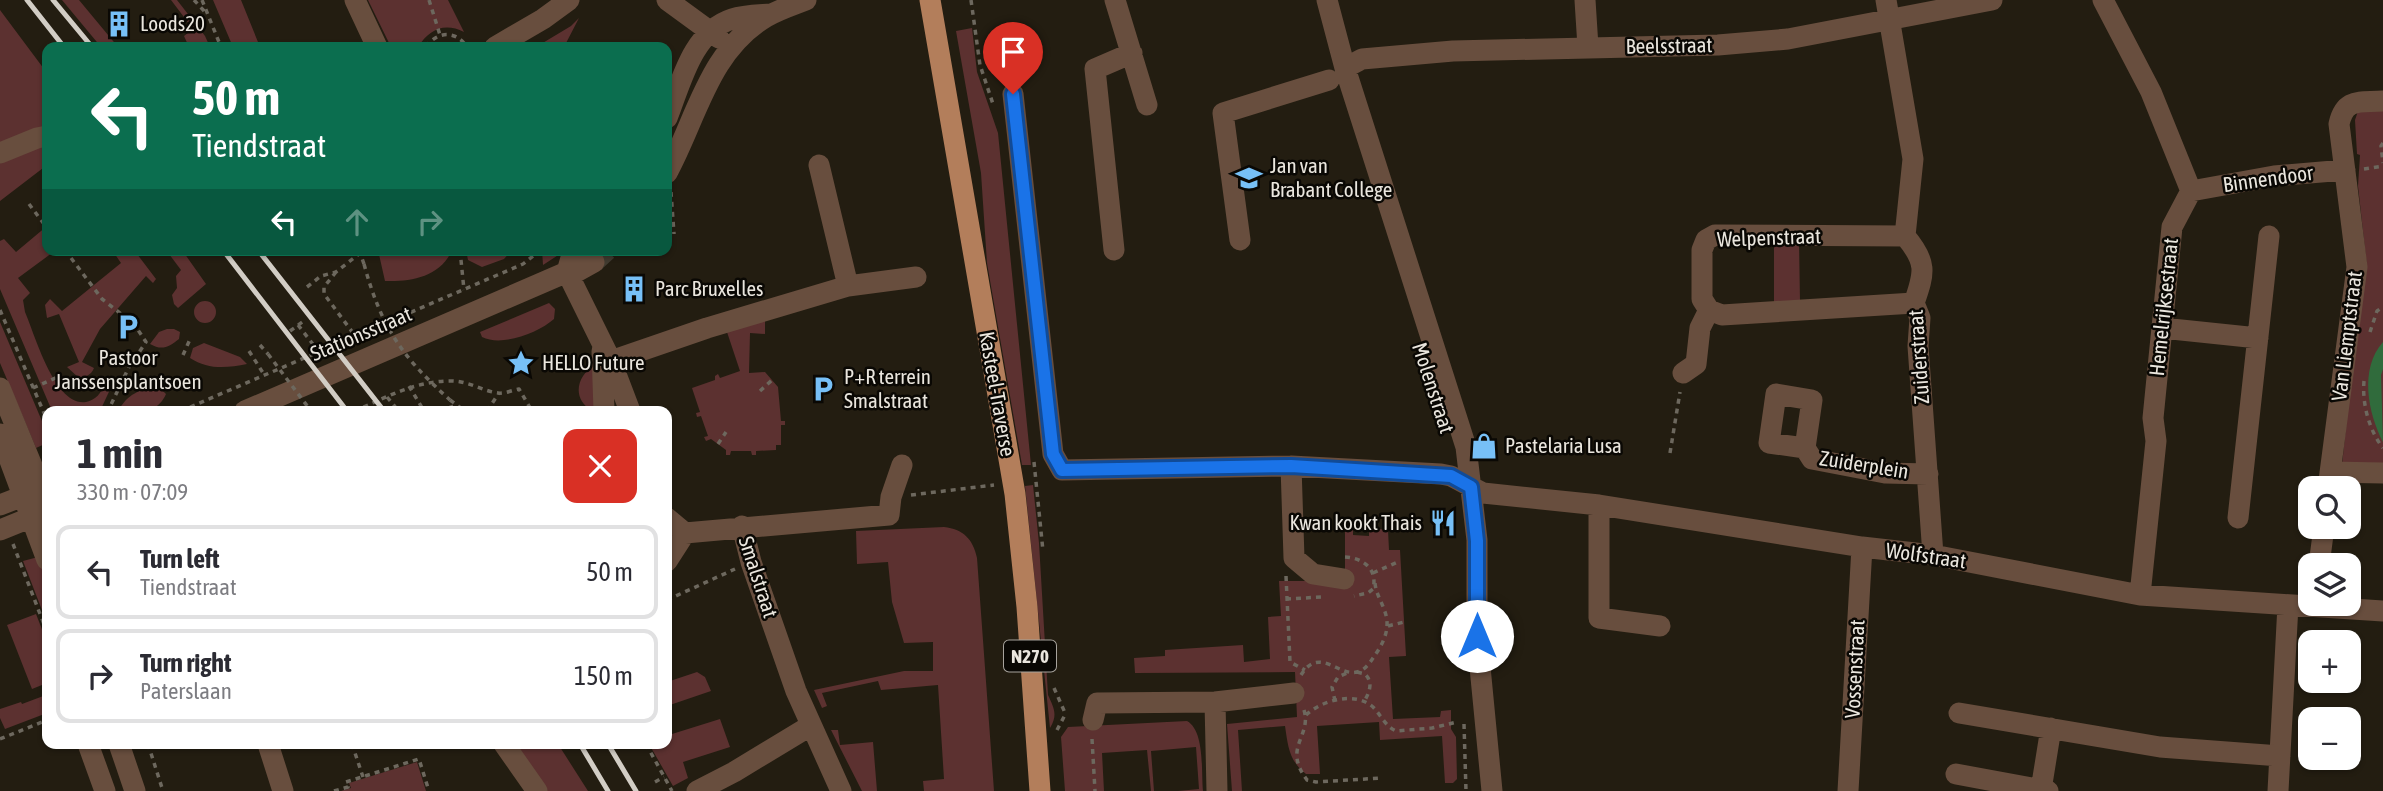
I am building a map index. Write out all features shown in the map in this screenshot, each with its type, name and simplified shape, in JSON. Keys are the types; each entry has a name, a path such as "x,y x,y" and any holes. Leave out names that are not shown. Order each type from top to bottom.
{"main road":[{"name":"Kasteel-Traverse","path":"930,0 1015,495 1027,607 1040,791"}],"street":[{"path":"355,0 375,42"},
{"path":"504,42 569,0"},
{"path":"667,0 733,46"},
{"path":"672,162 710,77 733,46 750,29 775,13 806,0"},
{"path":"1115,0 1147,105"},
{"name":"Molenstraat","path":"1327,0 1337,74 1466,447 1477,541 1477,636 1492,791"},
{"path":"1585,0 1588,47"},
{"name":"Beelsstraat","path":"1240,240 1223,113 1337,74 1362,60 1452,51 1732,44 1788,38 1888,10 1992,0"},
{"path":"2103,0 2151,92 2191,191"},
{"path":"1888,10 1913,159 1905,236"},
{"path":"672,105 690,60 709,31 731,19 775,13"},
{"path":"1114,250 1095,69 1132,53"},
{"name":"Wolfstraat","path":"1013,94 1053,454 1062,470 1291,466 1441,474 1451,476 1483,493 1599,505 1862,547 1933,555 2140,595 2298,605"},
{"name":"Van Liemptstraat","path":"2330,476 2357,267 2339,124 2342,111 2351,104 2383,101"},
{"path":"0,153 42,137"},
{"path":"819,165 848,286"},
{"name":"Binnendoor","path":"2191,191 2274,176 2345,170"},
{"name":"Hemelrijksestraat","path":"2140,595 2156,441 2153,418 2172,227 2191,191"},
{"name":"Welpenstraat","path":"1709,310 1702,299 1702,250 1706,240 1715,235 1905,236"},
{"name":"Zuiderstraat","path":"1905,236 1917,251 1923,265 1922,282 1914,303 1920,318 1918,346 1933,555"},
{"path":"2238,518 2269,236"},
{"name":"Stationsstraat","path":"257,406 567,272 576,272 585,256"},
{"path":"567,272 606,352 628,406"},
{"path":"606,352 707,328 848,286 916,277"},
{"path":"1684,373 1696,363 1700,328 1709,310 1722,314 1914,303"},
{"path":"2162,328 2258,338"},
{"path":"604,406 606,352"},
{"path":"0,388 40,493 39,515 4,536"},
{"path":"0,433 40,493"},
{"name":"Zuiderplein","path":"1805,448 1811,459 1885,473 1928,474"},
{"name":"Smalstraat","path":"841,791 810,726 751,562 742,526 889,515 891,498 902,466"},
{"path":"1291,466 1294,558 1313,574 1344,579"},
{"path":"2361,476 2383,474"},
{"path":"0,505 40,493"},
{"path":"1599,505 1599,618 1660,626"},
{"path":"673,546 742,526"},
{"name":"Vossenstraat","path":"1848,791 1862,547"},
{"path":"2278,791 2288,605"},
{"name":"Wolfstraat","path":"2361,609 2383,611"},
{"path":"1093,720 1097,703 1215,702 1298,691"},
{"path":"1215,702 1217,791"},
{"path":"1959,713 2160,747 2280,756"},
{"path":"697,791 810,726"},
{"path":"2041,790 2051,729"},
{"path":"90,749 105,791"},
{"path":"121,749 135,791"},
{"path":"270,749 284,791"},
{"path":"508,749 537,791"},
{"path":"1956,774 2048,791"}],"path":[{"path":"194,0 206,14"},
{"path":"202,0 219,42"},
{"path":"429,0 440,35"},
{"path":"430,42 440,35 454,35 463,42"},
{"path":"2383,143 2383,163"},
{"path":"29,204 42,221"},
{"path":"672,213 674,234"},
{"path":"70,256 102,299 134,324 146,342 129,367 110,406"},
{"path":"356,256 336,272 324,287 324,293 356,337"},
{"path":"362,256 378,309 399,347 418,371 457,405"},
{"path":"461,256 464,290"},
{"name":"Stationsstraat","path":"193,406 523,264 533,256"},
{"path":"307,287 321,276 336,272"},
{"path":"2368,342 2377,311 2383,307"},
{"path":"0,310 42,409"},
{"path":"290,331 305,320"},
{"path":"298,326 319,352"},
{"path":"183,355 191,337"},
{"path":"260,345 307,406"},
{"path":"249,351 265,376"},
{"path":"1670,453 1684,373"},
{"path":"2364,374 2363,393 2367,415 2383,448"},
{"path":"33,388 60,376"},
{"path":"760,391 772,380"},
{"path":"368,406 409,386 452,381 471,383 499,393 519,389 529,406"},
{"path":"409,386 421,406"},
{"path":"490,406 499,393"},
{"path":"387,397 394,406"},
{"path":"718,444 726,432"},
{"path":"4,536 17,555 42,619"},
{"path":"4,536 17,555"},
{"path":"1296,561 1286,567 1290,662 1305,670"},
{"path":"1373,573 1400,561"},
{"path":"672,598 751,562"},
{"path":"1355,672 1366,667 1380,649 1388,626 1375,583"},
{"path":"1388,626 1404,622"},
{"path":"1365,701 1370,688 1367,671 1370,661"},
{"path":"1370,680 1365,674 1349,672 1325,662 1305,670 1298,691 1305,716 1304,729 1296,752 1302,774 1307,780 1316,782 1382,778"},
{"path":"1335,701 1332,687 1338,677 1349,672"},
{"path":"1305,716 1319,706 1335,701 1359,699 1379,713 1390,728 1396,731 1432,729 1457,722"},
{"path":"1066,715 1078,720 1093,720 1095,791"},
{"path":"1464,717 1466,791"},
{"path":"0,739 42,722"},
{"path":"150,749 163,791"},
{"path":"354,749 363,777"},
{"path":"649,749 672,791"},
{"path":"334,791 348,787 346,782 419,759 429,791"},
{"path":"655,782 664,777"}],"shaded area":[{"path":"62,0 79,0 114,42 97,42"},
{"path":"171,0 177,0 208,42 187,42 184,36 193,29"},
{"path":"213,0 241,0 258,42 231,42"},
{"path":"368,0 448,0 464,32 444,28 432,32 422,42 389,42"},
{"path":"0,10 42,66 42,129 0,145"},
{"path":"579,18 567,42 544,42"},
{"path":"972,28 977,72 998,133 1031,465 1022,465 987,263 981,173 956,31"},
{"path":"2383,102 2383,465 2342,465 2353,359 2367,267 2358,186 2360,155 2357,154 2355,120 2358,111"},
{"path":"42,147 42,169 0,201 0,163"},
{"path":"42,230 42,256 48,256 18,278 30,293 23,300 25,312 48,368 65,393 75,401 93,400 105,384 114,381 102,406 50,406 0,289 0,241 4,239 16,252"},
{"path":"1774,239 1799,239 1800,302 1774,303"},
{"path":"116,256 139,256 156,279 153,283 146,276 100,329 82,362 94,368 88,375 79,378 67,367 79,362 59,314 47,318 45,305 50,299 62,311 121,263"},
{"path":"170,256 186,256 206,284 178,308 172,295 177,288 176,276 181,270"},
{"path":"379,256 449,256 433,272 424,276 385,281"},
{"path":"467,256 507,256 482,267 468,260"},
{"path":"542,256 557,256 543,265"},
{"path":"205,301 213,304 216,312 213,320 205,323 197,320 194,312 197,304"},
{"path":"549,303 555,309 554,319 539,329 509,339 490,340 482,337 480,332"},
{"path":"765,314 765,334 750,333 749,373 765,372 778,387 781,421 785,421 785,425 781,425 781,445 776,445 776,450 756,451 756,455 752,455 751,451 731,451 730,455 726,455 726,450 711,439 706,441 704,437 708,436 701,416 697,417 696,413 700,412 692,388 715,380 718,374 720,378 740,371 725,326"},
{"path":"0,322 42,421 42,445 36,448 0,363"},
{"path":"167,329 180,332 179,339 165,347 150,344 159,332"},
{"path":"2383,342 2383,442 2373,418 2368,378 2375,353"},
{"path":"204,343 240,357 247,364 218,367 204,365 190,358 193,348"},
{"path":"595,364 594,406 585,406 579,394 581,381"},
{"path":"159,387 166,394 158,406 122,406 135,393"},
{"path":"1033,485 1048,695 1054,712 1050,728 1025,486"},
{"path":"944,527 957,530 966,536 973,545 977,558 994,791 924,791 923,781 944,779 938,685 881,690 878,681 822,693 827,706 822,708 814,690 904,671 933,671 933,642 904,643 892,602 888,562 857,564 856,531"},
{"path":"1369,528 1388,530 1389,550 1400,550 1406,656 1389,657 1393,719 1440,717 1441,711 1451,710 1451,729 1456,737 1457,779 1453,783 1445,783 1442,736 1380,740 1379,722 1317,726 1320,774 1306,774 1300,769 1288,747 1285,726 1238,730 1242,791 1232,791 1227,724 1297,717 1295,672 1135,673 1134,658 1165,656 1165,650 1243,645 1244,662 1270,659 1268,617 1281,616 1279,581 1345,581 1345,529 1353,530 1353,535 1369,536"},
{"path":"38,557 42,564 42,610 23,561"},
{"path":"36,614 42,629 42,685 32,689 7,625"},
{"path":"697,672 705,677 711,691 672,704 672,680"},
{"path":"42,696 42,715 5,729 0,718 0,709 21,702 22,704"},
{"path":"720,719 730,747 683,762 688,778 673,786 652,749 672,749 672,734"},
{"path":"1187,721 1197,733 1203,791 1178,791 1199,789 1196,747 1151,751 1154,791 1151,791 1147,750 1102,753 1104,791 1065,791 1061,737 1068,727"},
{"path":"831,730 838,730 840,745 873,742 877,791 862,791"},
{"path":"514,749 561,749 588,791 543,791"},
{"path":"417,762 426,791 341,791 351,788 349,783"}],"tunnel":[{"path":"594,262 600,256"}],"railway":[{"path":"27,0 60,42"},
{"path":"53,0 88,42"},
{"path":"228,256 343,406"},
{"path":"263,256 380,406"},
{"path":"583,749 608,791"},
{"path":"611,749 636,791"}],"place":[{"name":"Loods20","path":"119,24"},
{"name":"Jan van Brabant College","path":"1249,178"},
{"name":"Parc Bruxelles","path":"634,289"},
{"name":"Pastoor Janssensplantsoen","path":"128,327"},
{"name":"HELLO Future","path":"521,363"},
{"name":"P+R terrein Smalstraat","path":"823,389"},
{"name":"Pastelaria Lusa","path":"1484,446"},
{"name":"Kwan kookt Thais","path":"1443,523"}],"route":[{"path":"1013,94 1053,454 1062,470 1291,466 1451,476 1471,487 1477,541 1477,636"}]}
